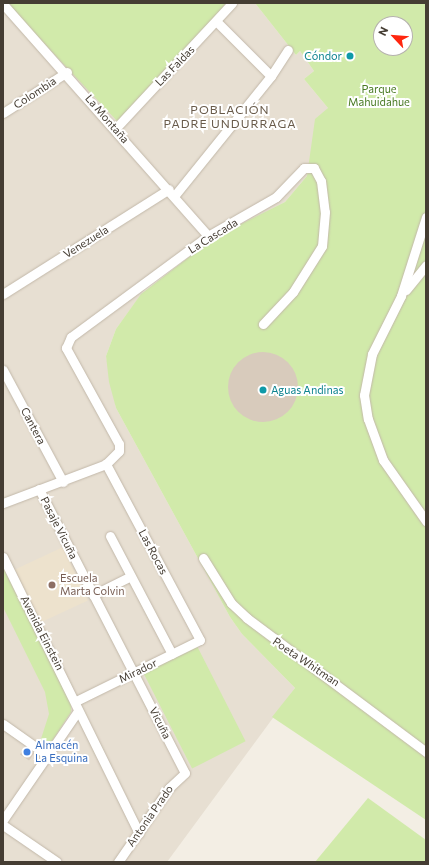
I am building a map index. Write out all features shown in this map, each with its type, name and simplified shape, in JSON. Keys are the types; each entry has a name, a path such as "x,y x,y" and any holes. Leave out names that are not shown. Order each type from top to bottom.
{"street":[{"name":"Las Faldas","path":"115,128 217,22 232,3"},
{"name":"La Montaña","path":"3,4 66,72 172,192 208,236"},
{"path":"217,22 271,76"},
{"name":"Venezuela","path":"3,294 172,192 271,76 288,50"},
{"name":"Colombia","path":"3,113 66,72"},
{"name":"La Cascada","path":"106,464 119,451 119,444 66,343 208,236 276,197 304,168 314,168 322,181 325,212 322,246 293,292 263,324"},
{"path":"426,217 401,296 372,354 364,395 368,419 383,460 426,521"},
{"path":"401,296 426,265"},
{"name":"Cantera","path":"3,370 63,482"},
{"path":"3,503 39,488 63,482 106,464"},
{"name":"Las Rocas","path":"106,464 200,640"},
{"name":"Pasaje Vicuña","path":"39,488 134,674"},
{"path":"110,536 172,654"},
{"name":"Avenida Einstein","path":"3,557 76,701 78,711 139,833"},
{"name":"Poeta Whitman","path":"203,558 231,603 247,618 426,752"},
{"path":"93,595 131,576"},
{"name":"Mirador","path":"76,701 134,674 200,640"},
{"name":"Vicuña","path":"134,674 185,773"},
{"path":"3,820 78,711"},
{"path":"3,724 47,755"},
{"name":"Antonia Prado","path":"118,862 169,788 185,773"},
{"path":"3,825 57,862"}],"shaded area":[{"path":"3,3 200,36 226,3 255,3 296,55 300,51 314,71 304,79 328,108 313,149 307,176 285,202 201,245 145,289 116,329 106,356 116,408 230,617 242,634 295,688 167,862 3,862"},
{"name":"Escuela Marta Colvin","path":"63,547 88,600 40,623 15,569"}],"green space":[{"path":"6,3 226,3 200,36 118,122"},
{"name":"Parque Mahuidahue","path":"255,3 426,3 426,820 272,717 295,688 242,634 230,617 116,408 109,382 106,356 116,329 141,294 215,237 285,202 307,176 315,119 328,108 304,79 314,71 300,51 296,55"},
{"path":"3,562 71,704 71,712 46,750 39,745 49,714 45,692 3,607"},
{"path":"197,646 246,741 192,769 144,673"},
{"path":"368,798 426,840 426,862 315,862"}],"building":[{"name":"Aguas Andinas","path":"256,352 270,352 283,358 292,367 296,373 298,387 296,401 288,412 277,420 270,422 256,422 249,420 238,412 230,401 228,394 228,380 230,373 238,362 249,354"},
{"name":"Almacén La Esquina","path":"25,747 34,753 29,761 20,754"}],"place":[{"name":"Cóndor","path":"350,56"},
{"name":"Aguas Andinas","path":"263,390"},
{"name":"Escuela Marta Colvin","path":"52,585"},
{"name":"Almacén La Esquina","path":"27,752"}],"district":[{"name":"POBLACIÓN PADRE UNDURRAGA","path":"230,117"}]}
